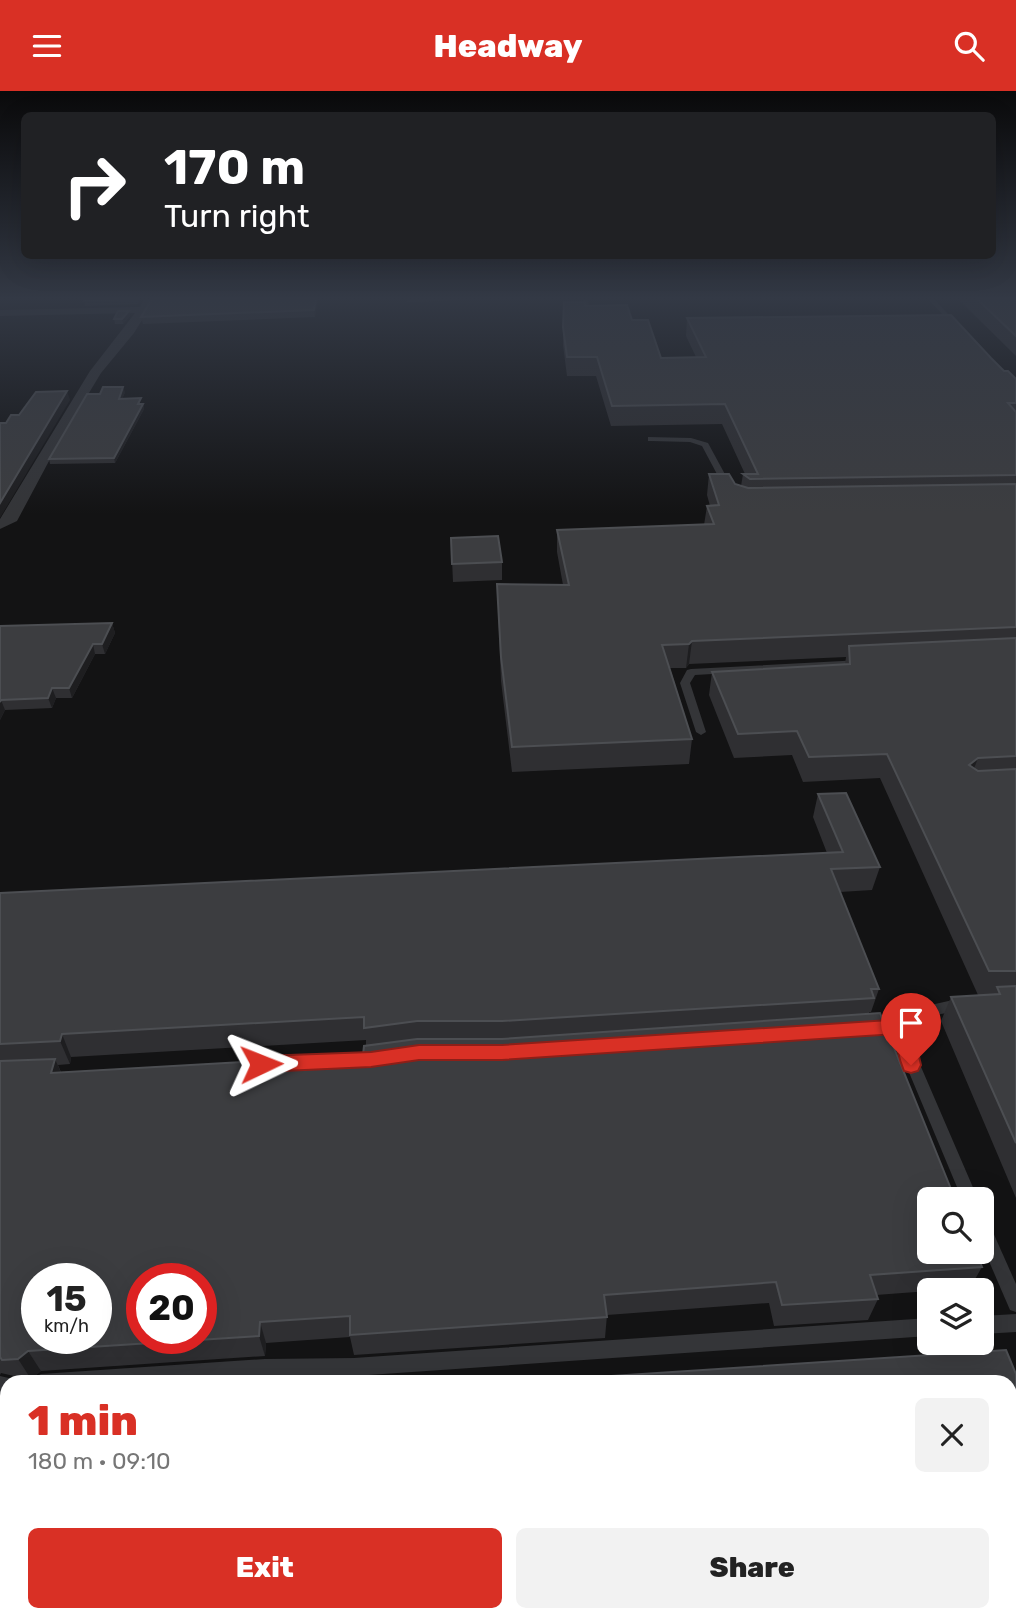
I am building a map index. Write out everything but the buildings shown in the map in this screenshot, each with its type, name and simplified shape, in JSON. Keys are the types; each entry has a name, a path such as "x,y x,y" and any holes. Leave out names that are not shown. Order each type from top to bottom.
{"street":[{"path":"0,524 9,521 50,446 96,370"}],"lane":[{"path":"652,439 691,440 705,445 736,501"},
{"path":"702,732 685,683 691,672 867,663"},
{"path":"849,1030 905,1026 918,1015 945,1006 981,1005"},
{"path":"905,1026 905,1046 911,1065 965,1187"},
{"path":"994,1254 1016,1304"},
{"path":"994,1325 1016,1324"},
{"path":"160,1375 265,1368 354,1367 917,1328"}],"route":[{"path":"261,1064 371,1060 419,1053 502,1053 905,1026 905,1046 911,1065"}]}
